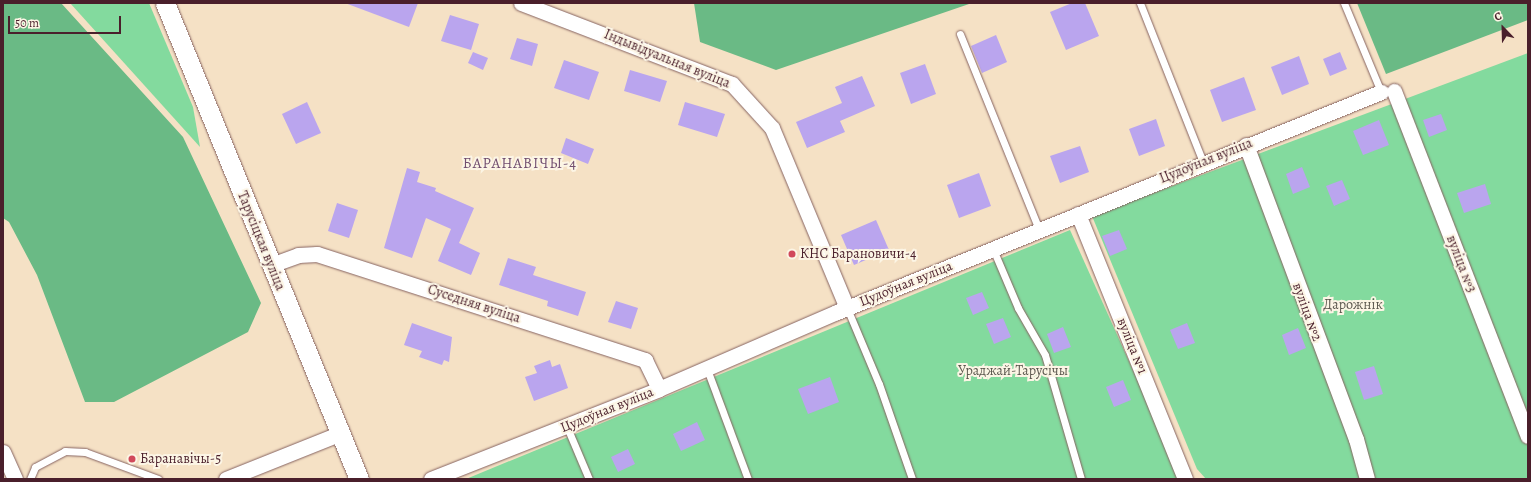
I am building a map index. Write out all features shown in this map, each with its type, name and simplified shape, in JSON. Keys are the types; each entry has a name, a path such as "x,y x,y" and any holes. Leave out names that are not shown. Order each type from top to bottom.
{"street":[{"name":"Тарусіцкая вуліца","path":"165,3 359,479"},
{"name":"Індывідуальная вуліца","path":"521,3 732,84 772,128 847,308"},
{"name":"Цудоўная вуліца","path":"431,479 659,390 847,308 1203,162 1388,91"},
{"name":"вуліца №3","path":"1388,91 1528,436"},
{"name":"вуліца №2","path":"1246,145 1356,439 1367,479"},
{"name":"вуліца №1","path":"1078,214 1185,479"},
{"name":"Суседняя вуліца","path":"271,265 298,255 325,256 646,360 659,390"},
{"path":"226,479 341,433"},
{"path":"3,452 15,479"}],"lane":[{"path":"1140,3 1203,162"},
{"path":"1344,3 1388,91"},
{"path":"960,34 1038,230"},
{"path":"993,249 1018,308 1045,355 1081,479"},
{"path":"847,308 879,384 912,479"},
{"path":"707,369 748,479"},
{"path":"567,427 589,479"},
{"path":"30,479 35,468 65,451 85,452 158,479"}],"green space":[{"path":"3,3 61,3 183,137 261,303 248,332 114,402 85,402 37,275 9,222 3,218"},
{"path":"70,3 149,3 193,107 200,147"},
{"path":"694,3 972,3 776,70 700,42"},
{"path":"1357,3 1528,3 1528,20 1386,74"},
{"name":"Дарожнік","path":"1528,53 1528,479 1206,479 1197,469 1092,216"},
{"name":"Ураджай-Тарусічы","path":"1070,230 1182,479 466,479"}],"building":[{"path":"345,3 418,3 409,27"},
{"path":"1072,3 1085,3 1099,36 1066,50 1050,12"},
{"path":"450,15 479,24 471,50 441,41"},
{"path":"996,35 1007,62 982,73 971,46"},
{"path":"517,38 538,44 532,66 510,59"},
{"path":"473,52 488,58 483,70 468,63"},
{"path":"1340,52 1347,69 1330,76 1323,59"},
{"path":"1299,56 1309,84 1282,95 1271,67"},
{"path":"564,60 599,72 589,100 554,88"},
{"path":"925,64 936,94 911,104 900,73"},
{"path":"630,70 667,81 660,102 624,91"},
{"path":"862,76 875,106 840,121 845,132 807,148 796,122 842,103 835,87"},
{"path":"1244,77 1256,110 1222,122 1210,90"},
{"path":"307,102 321,133 296,144 282,114"},
{"path":"685,102 725,114 717,137 678,125"},
{"path":"1441,114 1447,130 1429,137 1423,120"},
{"path":"1156,119 1165,146 1139,156 1129,129"},
{"path":"1379,120 1389,145 1363,155 1353,131"},
{"path":"566,138 594,149 588,164 561,153"},
{"path":"1080,146 1089,172 1060,183 1050,156"},
{"path":"1302,167 1310,187 1293,194 1286,174"},
{"path":"407,168 420,172 417,182 436,188 435,191 474,208 459,243 480,253 471,275 438,261 451,229 426,218 412,258 384,248"},
{"path":"979,173 991,206 959,218 947,185"},
{"path":"1342,180 1350,199 1334,206 1326,186"},
{"path":"1485,184 1491,204 1464,213 1457,193"},
{"path":"337,203 358,210 349,238 328,231"},
{"path":"876,220 889,250 854,265 841,235"},
{"path":"1119,230 1127,249 1110,256 1102,236"},
{"path":"508,258 536,267 533,275 586,292 578,316 547,306 548,301 499,285"},
{"path":"982,292 989,308 973,315 966,298"},
{"path":"616,301 638,308 631,329 608,322"},
{"path":"1003,318 1011,337 994,344 986,324"},
{"path":"412,323 452,337 449,362 444,360 442,365 419,357 422,351 404,345"},
{"path":"1187,323 1195,343 1178,349 1170,330"},
{"path":"1063,327 1071,347 1054,353 1047,334"},
{"path":"1298,328 1306,348 1289,355 1282,335"},
{"path":"550,360 552,367 560,364 568,388 534,401 525,377 537,373 534,366"},
{"path":"1374,366 1383,394 1364,400 1355,372"},
{"path":"830,377 839,402 808,414 798,389"},
{"path":"1123,380 1131,400 1114,407 1106,387"},
{"path":"697,422 705,440 681,451 673,434"},
{"path":"628,449 635,464 618,472 611,457"}],"place":[{"name":"КНС Барановичи-4","path":"792,254"},
{"name":"Баранавічы-5","path":"132,459"}],"district":[{"name":"БАРАНАВІЧЫ-4","path":"520,164"}]}
